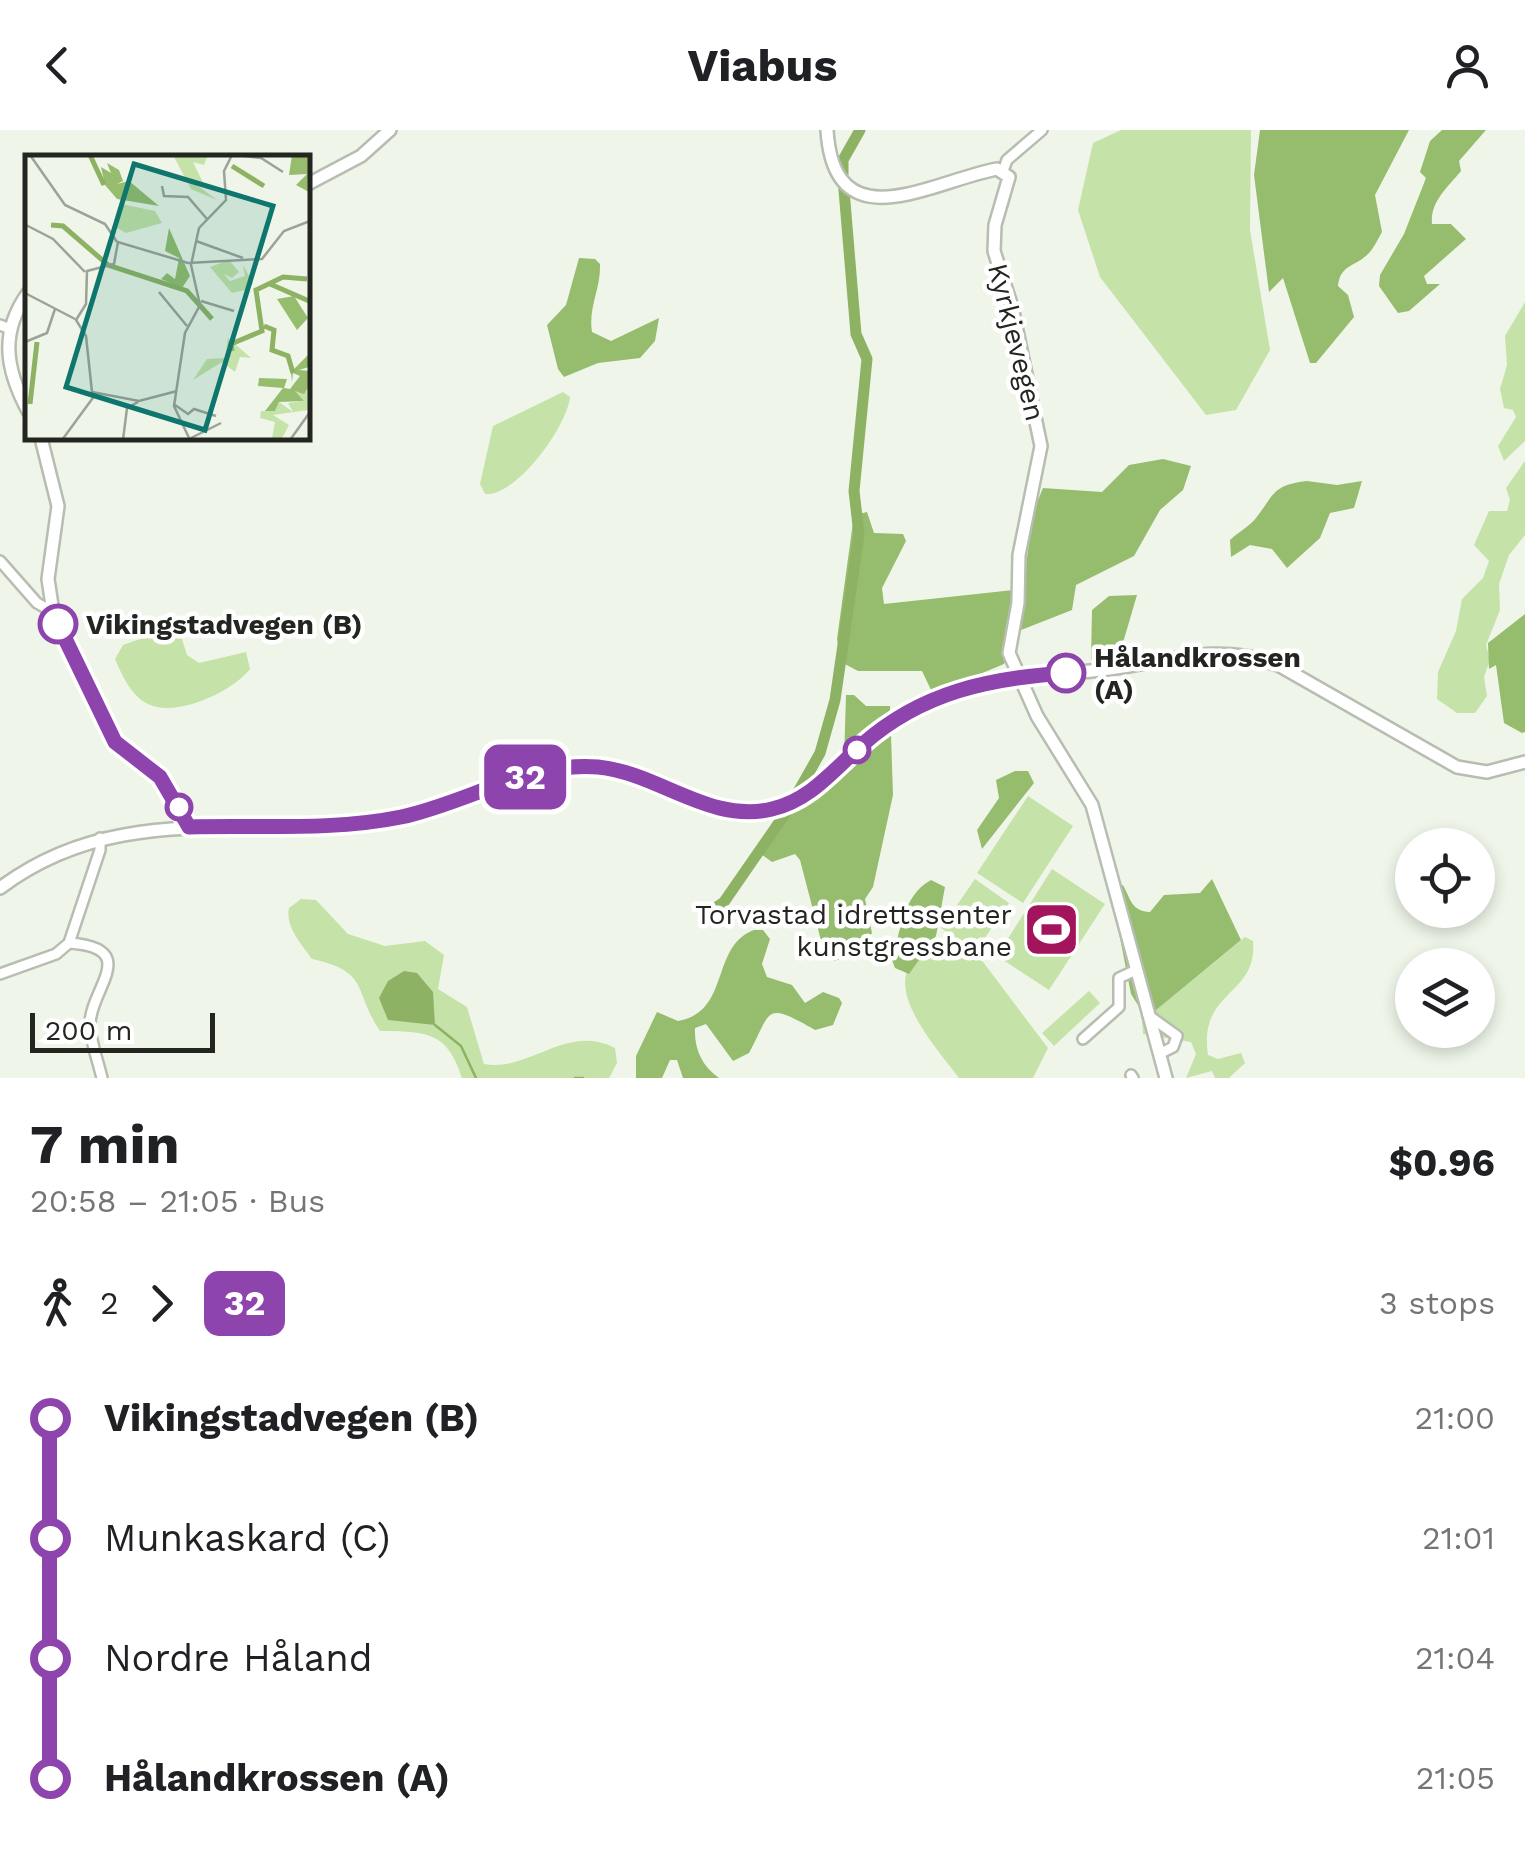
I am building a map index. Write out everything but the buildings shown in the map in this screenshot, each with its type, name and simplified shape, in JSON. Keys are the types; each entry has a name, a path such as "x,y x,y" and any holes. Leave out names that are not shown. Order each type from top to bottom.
{"main road":[{"path":"310,183 361,156 390,130"},
{"path":"826,130 829,151 841,179 867,197 906,195 986,171 1002,171"},
{"name":"Kyrkjevegen","path":"1002,171 1010,182 996,225 994,251 1012,307 1042,446 1021,541 1018,603 1009,643 1018,676"},
{"path":"25,296 3,326 4,360 25,405"},
{"path":"42,440 58,506 48,580 53,612 115,742 160,777 189,827"},
{"path":"0,888 53,855 100,838 189,827 390,819 539,772 581,766 629,772 720,810 768,810 809,793 882,728 918,706 962,687 1018,676 1096,670 1198,654 1248,656 1296,674 1450,765 1487,772 1525,762"},
{"path":"1018,676 1042,724 1088,795 1166,1078"}],"street":[{"path":"1002,171 1007,160 1042,130"},
{"path":"0,561 37,604 53,612"},
{"path":"0,974 56,954 68,943 100,850 100,838"},
{"path":"68,943 99,950 106,957 109,972 90,1022 102,1078"},
{"path":"1082,1038 1120,1005 1118,980 1136,970"},
{"path":"1148,1015 1176,1036 1173,1047 1159,1054"}],"shaded area":[{"path":"1121,130 1251,130 1250,230 1270,350 1236,410 1206,415 1100,277 1078,210 1093,143"},
{"path":"1260,130 1409,130 1375,195 1382,232 1369,253 1339,279 1338,286 1348,295 1354,317 1316,363 1310,363 1283,278 1269,292 1254,175"},
{"path":"1442,130 1486,130 1459,161 1461,171 1440,196 1432,216 1432,224 1451,224 1466,239 1424,276 1427,284 1440,284 1409,311 1398,313 1379,286 1380,275 1404,234 1426,178 1420,172 1430,141"},
{"path":"579,258 595,259 600,264 592,332 611,341 659,318 655,341 640,358 598,363 564,377 558,369 547,325 566,305"},
{"path":"1525,302 1525,441 1504,461 1498,446 1516,417 1513,410 1504,408 1500,389 1507,365 1505,336"},
{"path":"563,392 570,397 567,410 538,458 511,484 485,494 480,484 493,426"},
{"path":"1163,459 1191,466 1183,490 1160,510 1134,556 1076,585 1072,610 1016,632 1004,664 932,692 922,671 858,671 841,662 837,639 854,515 867,512 874,533 903,534 906,541 882,588 884,604 1023,589 1033,512 1043,488 1102,492 1129,465"},
{"path":"1525,461 1525,535 1509,555 1499,584 1500,610 1486,645 1490,660 1484,677 1487,696 1475,713 1457,713 1437,699 1438,672 1456,631 1462,599 1483,578 1489,561 1474,545 1489,511 1507,511 1510,500 1506,488"},
{"path":"1307,481 1337,485 1362,481 1354,508 1330,513 1320,538 1287,568 1272,549 1250,545 1231,557 1230,540 1253,521 1275,492"},
{"path":"1137,595 1122,646 1108,660 1091,660 1092,610 1109,596"},
{"path":"1525,614 1522,733 1504,723 1496,665 1489,669 1488,643"},
{"path":"168,629 179,630 187,655 199,663 246,652 250,669 230,686 203,700 173,708 148,704 132,690 115,659 123,645"},
{"path":"846,695 854,695 866,706 890,706 893,795 873,887 865,899 872,933 855,954 834,961 824,952 800,860 795,854 772,862 758,852 778,825 844,761"},
{"path":"1015,771 1028,771 1034,783 982,849 977,830 999,798 996,780"},
{"path":"1028,796 1073,826 1023,903 977,873"},
{"name":"Torvastad idrettssenter kunstgressbane","path":"1052,869 1105,904 1049,990 997,956"},
{"path":"975,879 1009,903 975,952 941,928"},
{"path":"1212,879 1241,940 1155,1011 1141,1010 1131,994 1111,892 1123,885 1135,907 1150,912 1164,895 1200,893"},
{"path":"931,880 945,887 936,936 909,974 895,968 892,960 908,905"},
{"path":"301,899 316,900 348,934 385,946 425,941 444,955 438,989 467,1007 484,1064 501,1065 581,1041 615,1048 617,1063 609,1078 462,1078 441,1042 422,1034 380,1031 352,977 331,964 312,959 303,947 292,928 289,908","holes":["404,971 434,1025 379,998 389,981"]},
{"path":"763,930 770,939 762,964 767,977 792,985 805,1003 823,992 839,998 842,1003 833,1025 815,1030 786,1015 771,1014 749,1053 733,1061 706,1024 695,1028 696,1043 700,1056 719,1078 683,1078 677,1060 670,1060 662,1078 636,1078 636,1056 657,1012 678,1021 695,1015 714,992 731,950 740,938"},
{"path":"1245,937 1253,941 1247,973 1219,1005 1207,1033 1208,1055 1218,1059 1241,1053 1245,1063 1229,1078 1215,1078 1212,1071 1186,1078 1196,1054 1191,1042 1143,1034 1141,1010 1155,1011"},
{"path":"948,946 980,958 1048,1048 1033,1078 959,1078 920,1025 905,986 908,969 922,955"},
{"path":"404,971 417,973 433,992 435,1025 388,1020 379,998 388,981"},
{"path":"1089,991 1100,1003 1054,1046 1042,1033"}],"waterway":[{"path":"709,912 724,902 789,808 820,753 835,700 859,534 854,491 867,359 856,334 843,178 843,160 860,130"},
{"path":"435,1025 461,1046 476,1078"},
{"path":"575,1078 583,1078"}],"bus line":[{"name":"32","path":"58,624 115,742 160,777 189,827 390,819 539,772 581,766 629,772 720,810 768,810 809,793 882,728 928,701 994,679 1066,673"}],"place":[{"name":"Vikingstadvegen (B)","path":"58,624"},
{"name":"Hålandkrossen (A)","path":"1066,673"},
{"name":"Torvastad idrettssenter kunstgressbane","path":"1051,930"}]}
